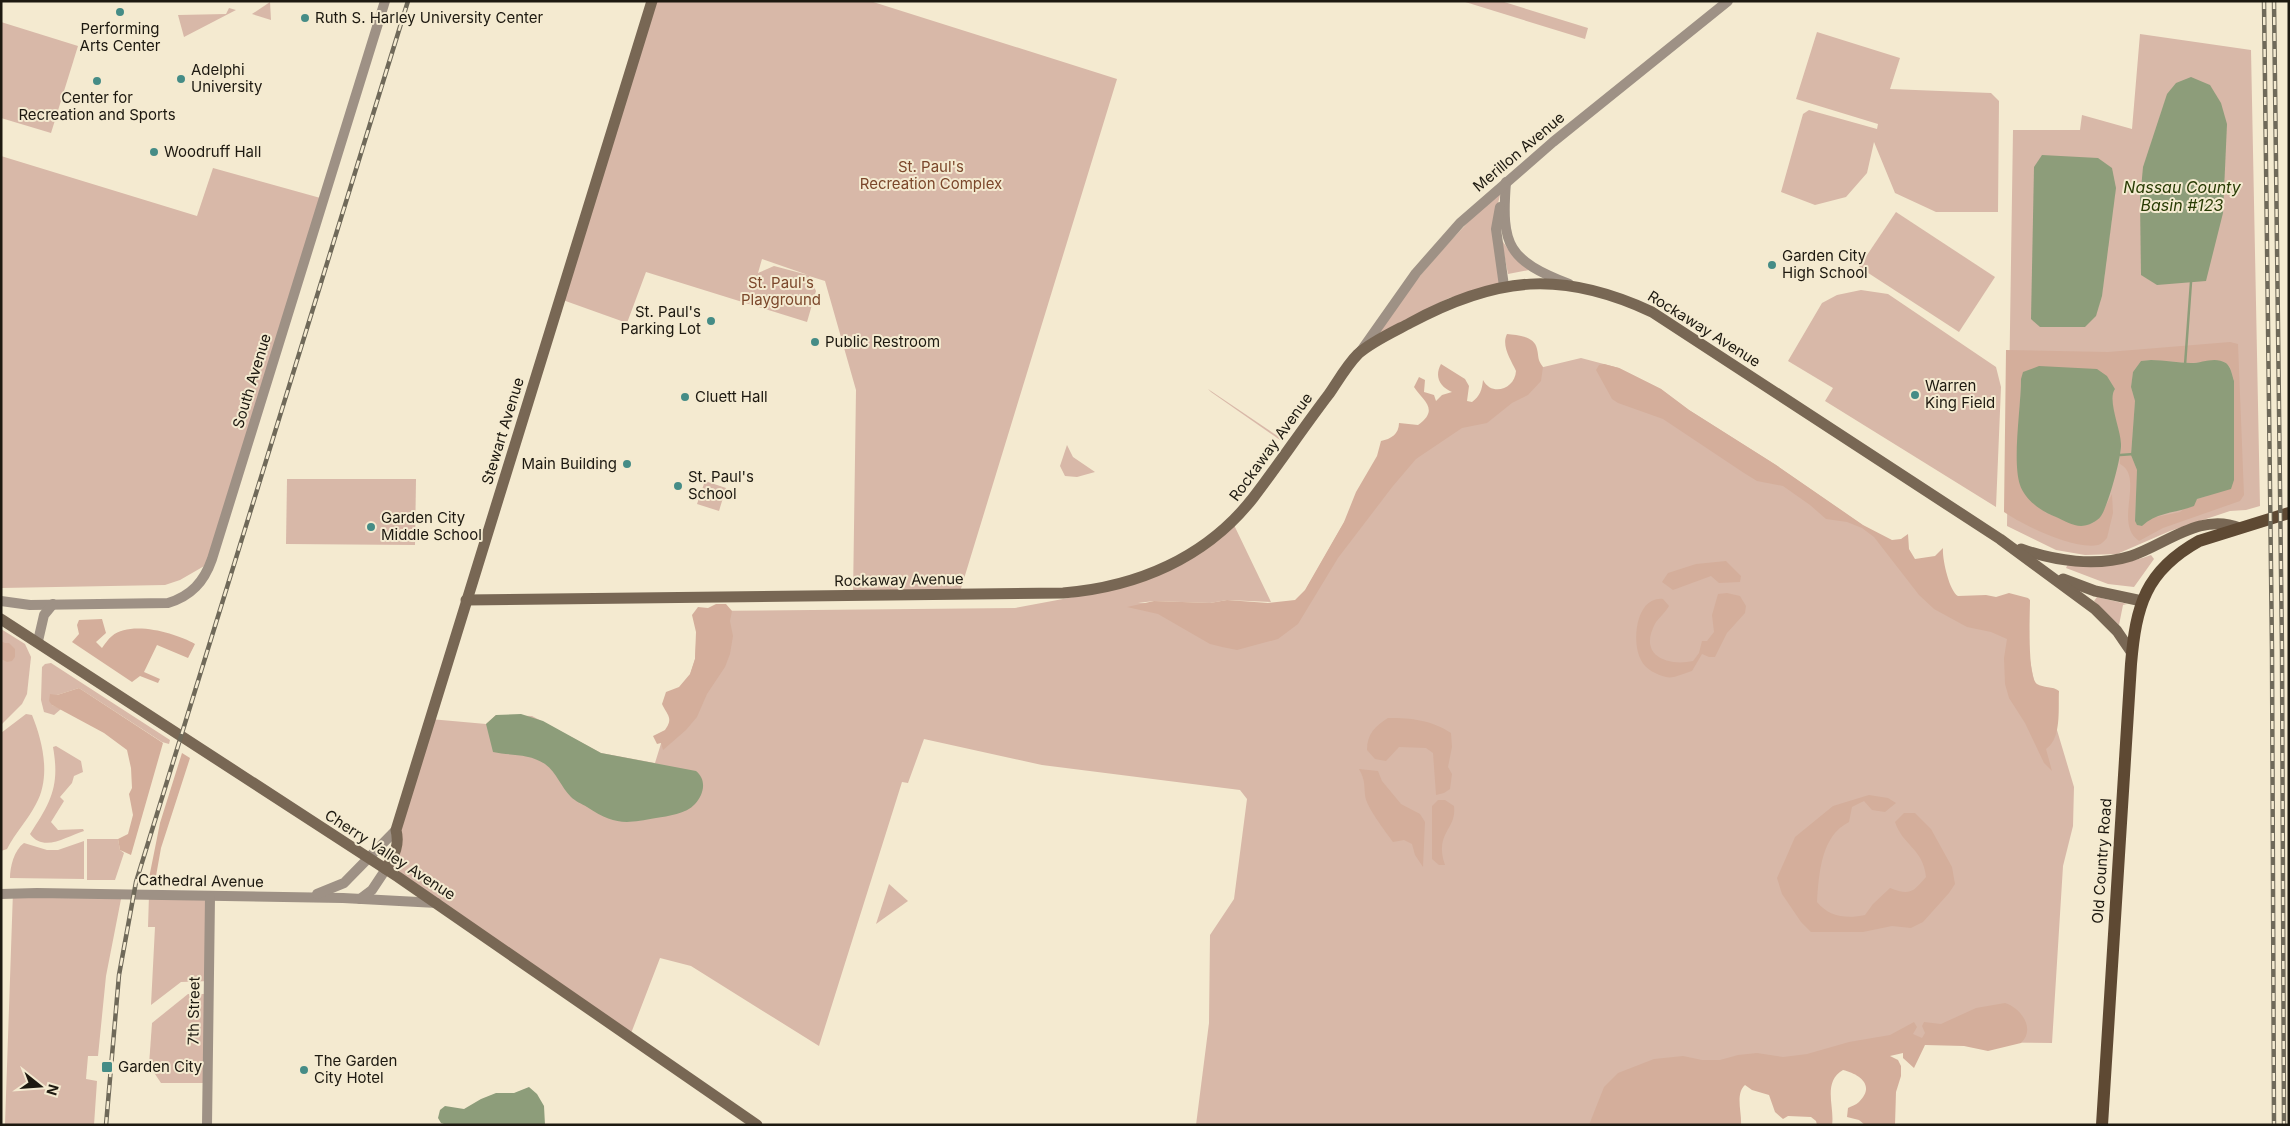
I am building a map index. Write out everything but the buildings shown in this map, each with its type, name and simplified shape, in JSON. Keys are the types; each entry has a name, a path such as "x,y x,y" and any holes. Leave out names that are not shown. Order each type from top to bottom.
{"main road":[{"name":"Stewart Avenue","path":"386,869 398,846 396,830 652,1"},
{"name":"Rockaway Avenue","path":"466,600 1063,593 1111,587 1140,578 1181,560 1206,544 1228,526 1253,498 1358,354 1393,332 1445,305 1504,286 1524,283 1578,287 1625,300 1652,312 2041,568 2095,609 2117,631 2132,652"},
{"name":"Old Country Road","path":"2102,1125 2132,652 2142,601 2151,583 2171,559 2199,541 2289,513"},
{"name":"Rockaway Avenue","path":"2008,545 2038,556 2092,562 2130,556 2194,527 2208,523 2240,528"},
{"name":"Rockaway Avenue","path":"2041,568 2079,586 2142,601"},
{"name":"Cherry Valley Avenue","path":"1,619 38,641 386,869 757,1125"}],"street":[{"name":"South Avenue","path":"30,605 168,603 187,595 203,579 215,550 385,1"},
{"name":"Merillon Avenue","path":"1358,354 1402,291 1436,248 1460,223 1506,182 1728,1"},
{"path":"1504,286 1496,229 1506,182"},
{"path":"1506,182 1503,215 1504,228 1507,239 1515,253 1531,267 1578,287"},
{"path":"1,601 30,605"},
{"path":"38,641 44,615 53,604"},
{"path":"1,608 30,605"},
{"path":"304,897 328,891 344,883 396,830"},
{"path":"360,899 372,890 386,869"},
{"name":"Cathedral Avenue","path":"1,894 304,897 438,904"},
{"name":"7th Street","path":"207,1125 210,897"}],"green space":[{"name":"St. Paul's Recreation Complex","path":"652,1 870,1 1117,79 959,595 853,596 856,390 825,281 809,276 816,291 807,322 646,272 627,323 560,299","holes":["762,259 808,275 774,266 758,273"]},
{"path":"1462,1 1501,1 1588,28 1585,39"},
{"path":"270,2 271,20 252,14"},
{"path":"229,8 236,10 184,37 178,15 226,14"},
{"path":"1,22 78,46 51,133 1,118"},
{"path":"1817,32 1900,58 1890,89 1991,93 1999,101 1998,212 1936,212 1895,193 1874,142 1867,173 1846,197 1815,205 1781,192 1803,114 1809,110 1877,129 1878,124 1796,99"},
{"name":"Nassau County Basin #123","path":"2140,34 2251,50 2260,506 2246,510 2230,511 2170,531 2117,554 2085,555 2056,550 2007,526 2013,130 2080,130 2082,115 2132,129"},
{"path":"1,156 197,216 213,168 324,199 206,565 180,580 165,585 1,588"},
{"path":"1502,187 1495,216 1501,284 1449,298 1390,328 1372,340 1417,279 1450,241"},
{"path":"1896,212 1995,277 1959,332 1859,267"},
{"path":"1501,239 1510,252 1529,270 1508,274"},
{"name":"Warren King Field","path":"1861,290 1888,294 1996,367 2001,387 1996,507 1825,401 1833,388 1788,361 1822,303 1837,295"},
{"path":"1581,358 1619,368 1661,389 1689,410 1776,465 1927,570 1948,600 2026,640 2035,686 2048,700 2074,787 2073,826 2063,866 2052,1043 1921,1042 1739,1080 1739,1125 1196,1125 1209,1023 1210,935 1234,899 1247,799 1240,790 1042,765 924,739 908,783 902,782 819,1046 691,966 660,958 630,1036 381,865 389,853 430,719 486,724 496,715 532,716 601,753 655,763 663,737 683,697 695,659 698,611 1015,608 1095,593 1152,575 1234,525 1271,602 1227,600 1210,603 1154,601 1138,603 1297,605 1358,498 1531,370"},
{"path":"1208,389 1279,437 1280,440 1211,392"},
{"path":"1067,445 1073,457 1095,472 1077,477 1065,476 1060,466"},
{"path":"287,479 416,479 415,545 286,544"},
{"path":"705,481 726,488 719,511 697,504"},
{"path":"2151,555 2154,559 2134,587 2108,584 2066,568 2068,564 2110,565"},
{"path":"2097,597 2127,604 2123,605 2119,625 2094,601"},
{"path":"1,629 25,644 31,657 27,694 22,704 1,725"},
{"path":"51,663 170,740 169,744 162,742 79,688 57,695 52,705 61,709 54,715 44,712 41,700 42,667 45,664"},
{"path":"26,714 32,715 42,748 44,771 41,794 33,810 7,849 1,851 1,733"},
{"path":"56,746 81,761 83,772 74,776 72,783 60,797 64,801 51,822 58,830 83,829 84,831 49,843 36,840 30,834 52,793 55,773 53,747"},
{"path":"87,839 118,839 120,850 124,853 115,880 87,880"},
{"path":"84,841 84,879 10,878 13,859 24,843 47,850 58,850"},
{"path":"889,884 908,901 876,924"},
{"path":"13,891 122,894 106,976 98,1056 88,1056 86,1079 97,1081 94,1125 5,1125"},
{"path":"149,895 211,897 210,981 181,982 151,1005 155,927 148,927"},
{"path":"188,994 210,994 208,1083 161,1083 149,1065 152,1023"}],"shaded area":[{"path":"1507,334 1525,337 1536,345 1539,360 1543,367 1541,381 1528,395 1512,403 1487,423 1462,428 1416,459 1338,558 1298,624 1278,639 1237,650 1222,647 1210,644 1158,614 1127,607 1154,601 1210,603 1227,600 1268,603 1295,600 1305,590 1344,522 1356,492 1377,456 1381,441 1394,435 1398,430 1399,423 1418,425 1428,414 1428,405 1414,387 1419,377 1425,380 1424,392 1434,395 1436,401 1442,395 1452,392 1439,381 1438,373 1441,364 1465,379 1469,386 1467,401 1472,402 1479,395 1483,380 1492,388 1502,389 1512,382 1516,371 1506,348 1505,339"},
{"path":"2230,342 2238,344 2244,495 2240,501 2163,528 2139,541 2132,533 2129,524 2130,479 2127,470 2120,464 2121,444 2112,401 2115,389 2107,376 2021,379 2017,459 2021,487 2046,513 2081,526 2093,523 2100,517 2112,494 2113,513 2107,538 2099,545 2088,546 2049,535 2004,512 2006,350 2108,352","holes":["2141,361 2191,363 2219,361 2225,362 2230,367 2234,381 2234,480 2207,496 2197,499 2180,512 2151,518 2142,526 2137,525 2135,521 2137,470 2131,454 2135,401 2131,387 2133,372"]},
{"path":"1604,364 1619,368 1661,389 1689,410 1776,465 1863,525 1892,540 1901,539 1908,534 1909,549 1915,559 1935,556 1943,548 1949,581 1958,596 1986,595 1996,597 2009,593 2028,598 2030,600 2030,658 2034,679 2039,685 2059,691 2057,731 2055,738 2046,749 2052,771 2044,763 2025,723 2009,698 2005,684 2004,658 2007,639 1991,632 1967,627 1934,609 1919,595 1874,537 1862,528 1847,522 1826,519 1783,486 1757,481 1663,419 1618,403 1612,399 1596,370 1599,365"},
{"path":"1726,561 1741,576 1740,582 1719,583 1711,576 1673,590 1662,582 1668,573 1696,564"},
{"path":"1727,593 1740,596 1746,606 1745,613 1727,633 1715,657 1702,654 1692,671 1672,677 1659,675 1645,666 1638,652 1636,632 1642,612 1647,605 1654,600 1663,599 1669,606 1653,628 1650,638 1654,653 1667,661 1693,661 1699,653 1702,641 1707,641 1714,632 1712,615 1718,594"},
{"path":"716,604 726,604 732,611 730,621 733,636 730,654 725,667 707,694 697,717 686,730 663,750 661,743 657,744 653,736 665,730 668,726 669,717 662,704 666,692 679,687 690,674 695,659 696,632 692,615 698,607 708,608"},
{"path":"102,619 106,633 96,642 102,648 112,636 120,631 130,629 165,632 195,644 188,658 157,645 144,672 160,679 158,683 140,676 132,682 72,642 79,634 77,625 79,620"},
{"path":"1,641 9,643 15,649 15,657 12,661 7,662 1,659"},
{"path":"79,688 163,743 131,855 120,850 118,839 128,834 133,815 129,794 132,788 131,768 127,750 104,733 52,705 49,701 50,694 57,695"},
{"path":"1388,718 1421,721 1436,725 1451,733 1452,747 1448,767 1452,774 1450,789 1436,795 1433,753 1426,748 1399,747 1386,761 1375,759 1367,750 1370,735 1379,724"},
{"path":"182,753 190,758 161,848 156,876 153,879 149,878 160,823"},
{"path":"1359,769 1378,771 1382,781 1401,804 1420,814 1425,822 1423,867 1415,855 1412,844 1404,840 1393,842 1377,819 1366,800 1363,779"},
{"path":"1869,795 1888,798 1896,803 1885,812 1872,810 1864,801 1852,807 1849,822 1832,836 1823,856 1817,902 1827,911 1839,916 1865,915 1873,904 1890,888 1907,892 1922,882 1926,877 1921,860 1903,837 1895,822 1904,813 1915,813 1931,829 1952,867 1955,884 1923,922 1911,928 1892,926 1863,932 1811,932 1801,922 1782,894 1777,878 1795,837 1833,806"},
{"path":"1438,800 1445,800 1454,806 1452,821 1442,845 1445,865 1439,865 1432,859 1432,806"},
{"path":"2005,1003 2016,1009 2025,1020 2027,1032 2021,1043 1988,1051 1964,1046 1925,1045 1914,1068 1903,1058 1903,1053 1890,1056 1898,1060 1901,1066 1901,1076 1896,1092 1895,1125 1865,1125 1859,1120 1847,1117 1848,1108 1858,1103 1864,1096 1866,1085 1860,1077 1843,1070 1833,1081 1831,1088 1832,1125 1817,1125 1816,1121 1811,1117 1788,1116 1783,1119 1775,1112 1769,1095 1752,1090 1745,1085 1740,1093 1741,1125 1589,1125 1604,1087 1618,1073 1654,1059 1683,1056 1702,1060 1720,1060 1738,1055 1757,1053 1783,1057 1807,1054 1849,1042 1890,1035 1914,1022 1917,1027 1913,1034 1922,1038 1925,1033 1922,1026 1924,1022 1941,1024 1976,1008"}],"water":[{"name":"Nassau County Basin #123","path":"2191,77 2210,85 2221,103 2227,124 2223,213 2206,281 2157,285 2141,275 2140,200 2143,167 2167,94 2176,83"},
{"path":"2042,155 2098,158 2112,168 2116,188 2102,296 2096,316 2085,327 2040,327 2031,319 2034,167"},
{"path":"2217,360 2226,363 2229,367 2234,381 2234,480 2231,489 2197,499 2194,506 2160,515 2142,526 2137,525 2135,521 2137,470 2131,455 2135,401 2131,387 2133,372 2141,361 2191,363"},
{"path":"2039,366 2097,369 2107,376 2115,389 2113,400 2121,444 2117,469 2104,511 2097,520 2086,525 2081,526 2068,523 2045,512 2026,496 2020,485 2017,448 2021,379 2023,372"},
{"path":"521,714 543,721 601,753 696,771 703,783 701,796 695,804 682,812 645,820 620,822 596,813 573,798 553,772 539,760 526,756 493,752 486,724 496,715"},
{"path":"529,1087 537,1094 544,1106 545,1125 447,1125 441,1123 438,1118 440,1110 445,1106 464,1109 496,1093 514,1093"}],"waterway":[{"path":"2185,365 2191,282"},
{"path":"2120,455 2134,454"}],"railway":[{"path":"106,1125 119,975 136,882 408,1"},
{"path":"2264,1 2272,650 2274,1125"},
{"path":"2274,1 2282,651 2284,1125"}],"place":[{"name":"Performing Arts Center","path":"120,12"},
{"name":"Ruth S. Harley University Center","path":"305,18"},
{"name":"Adelphi University","path":"181,79"},
{"name":"Center for Recreation and Sports","path":"97,81"},
{"name":"Woodruff Hall","path":"154,152"},
{"name":"Garden City High School","path":"1772,265"},
{"name":"St. Paul's Parking Lot","path":"711,321"},
{"name":"Public Restroom","path":"815,342"},
{"name":"Warren King Field","path":"1915,395"},
{"name":"Cluett Hall","path":"685,397"},
{"name":"Main Building","path":"627,464"},
{"name":"St. Paul's School","path":"678,486"},
{"name":"Garden City Middle School","path":"371,527"},
{"name":"Garden City","path":"107,1067"},
{"name":"The Garden City Hotel","path":"304,1070"}],"park label":[{"name":"St. Paul's Playground","path":"781,292"}]}
